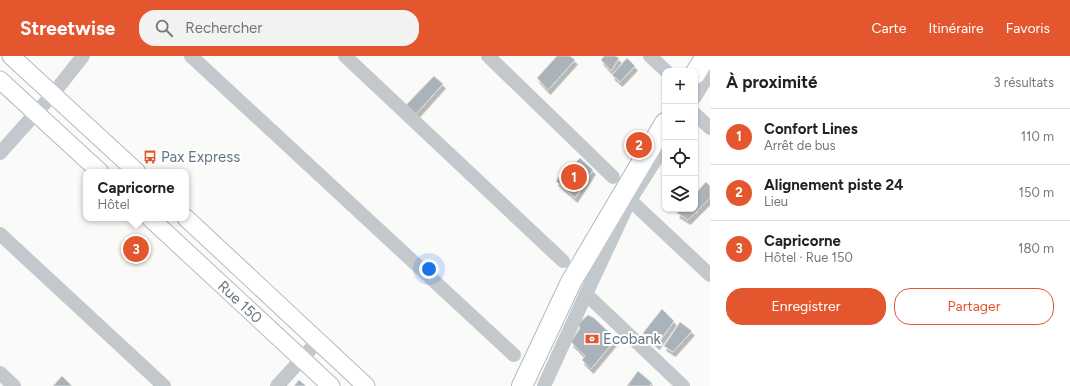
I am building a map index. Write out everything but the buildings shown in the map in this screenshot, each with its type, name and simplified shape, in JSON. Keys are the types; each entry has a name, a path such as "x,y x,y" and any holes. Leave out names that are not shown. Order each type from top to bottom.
{"highway":[{"path":"698,69 706,56"},
{"path":"522,386 571,282 662,128"}],"main road":[{"path":"11,56 134,169"},
{"path":"0,80 97,169"},
{"name":"Rue 150","path":"153,221 331,386"},
{"name":"Rue 150","path":"189,221 366,386"}],"street":[{"path":"0,153 53,94 83,56"},
{"path":"191,56 514,355"},
{"path":"345,56 563,260"},
{"path":"488,56 613,177"},
{"path":"650,56 663,68"},
{"path":"698,92 710,72"},
{"path":"698,117 710,128"},
{"path":"544,386 630,200 662,150"},
{"path":"630,200 710,275"},
{"path":"0,234 164,386"},
{"path":"586,294 683,386"},
{"path":"277,386 318,341"},
{"path":"0,373 14,386"}],"place":[{"name":"Alignement piste 24","path":"639,145"},
{"name":"Pax Express","path":"150,157"},
{"name":"Confort Lines","path":"574,177"},
{"name":"Capricorne","path":"136,249"},
{"name":"Ecobank","path":"592,339"}]}
